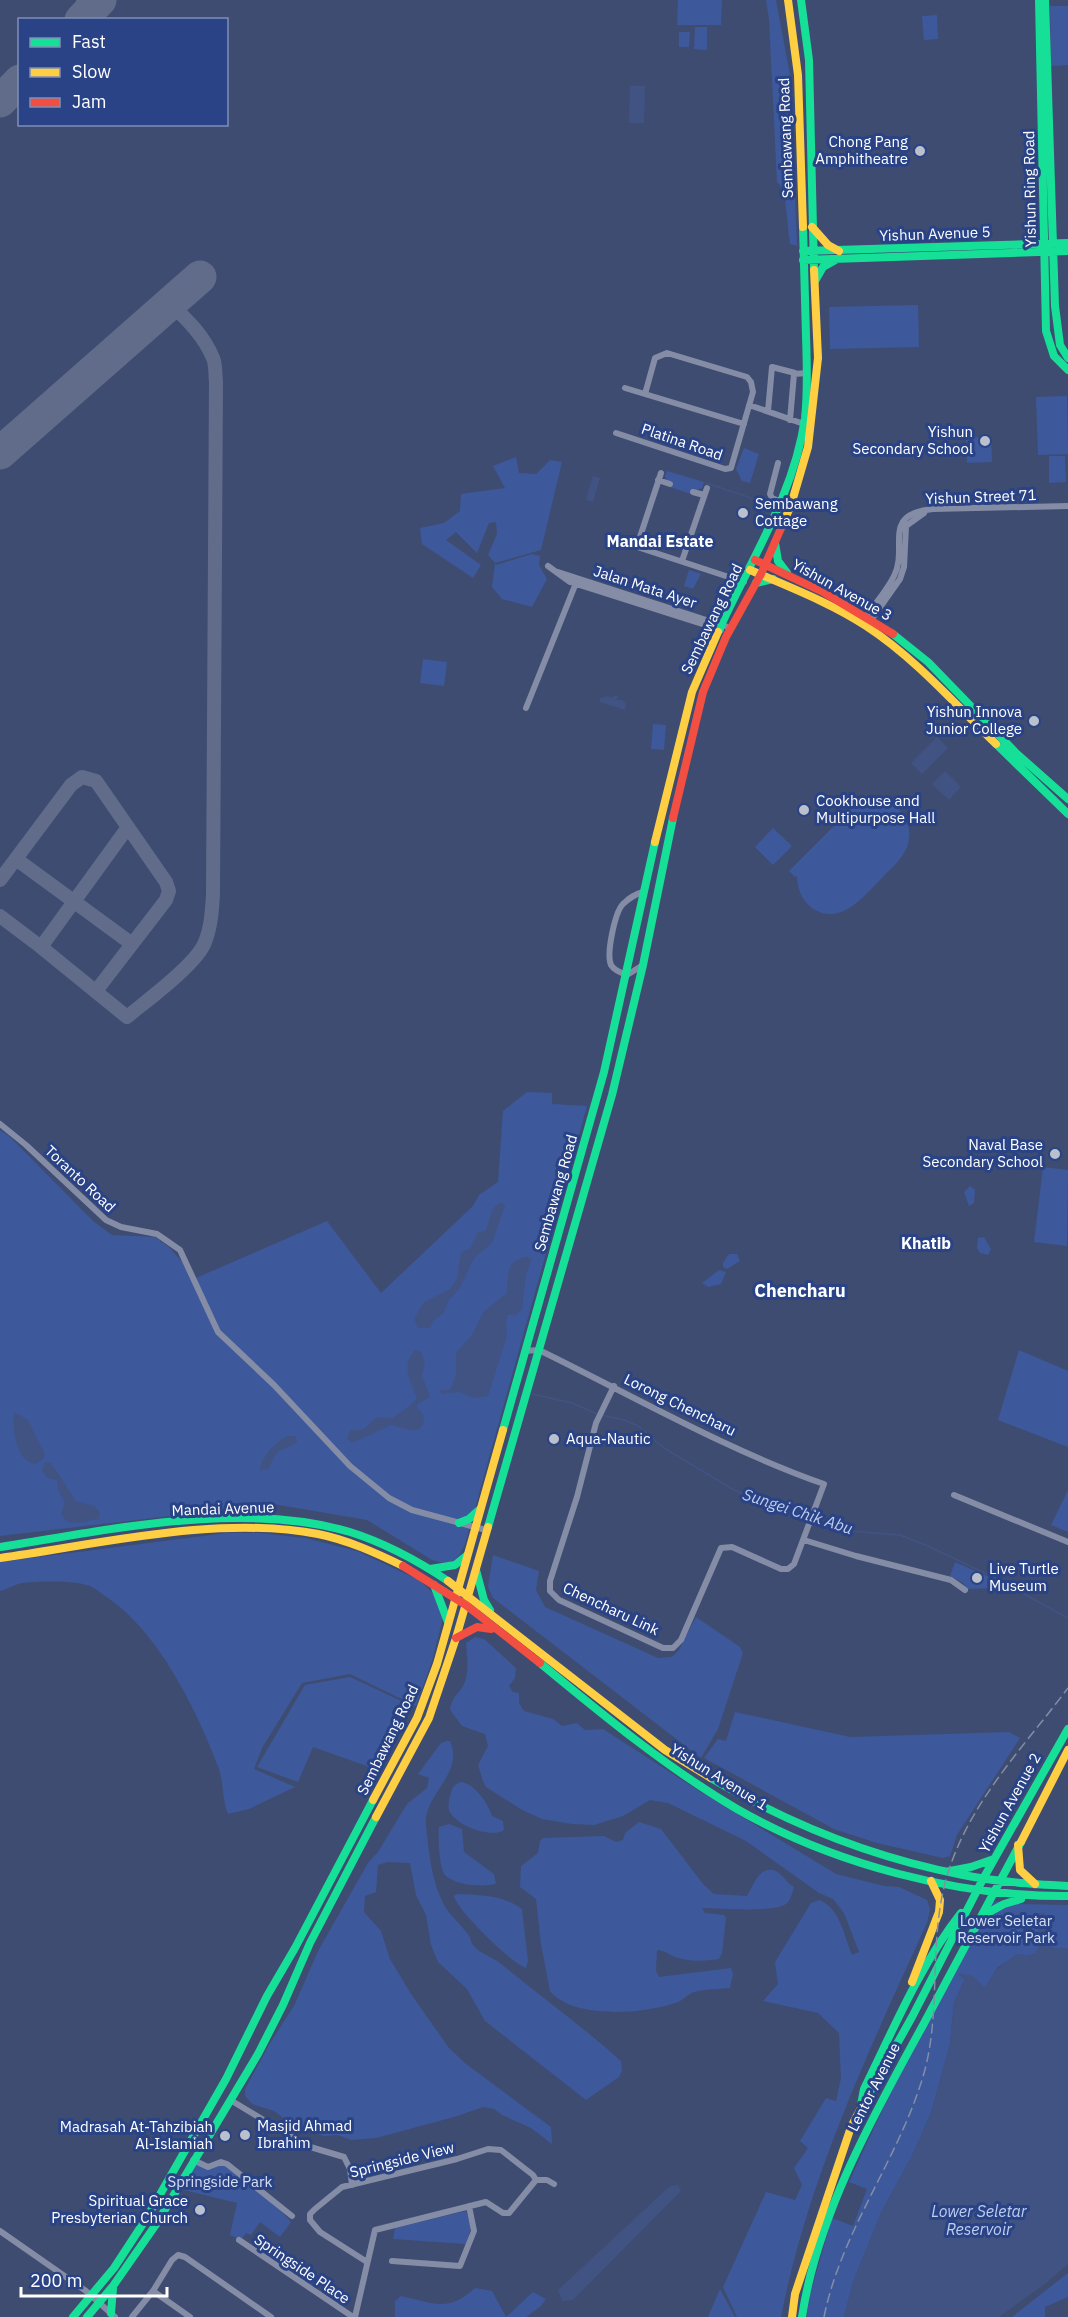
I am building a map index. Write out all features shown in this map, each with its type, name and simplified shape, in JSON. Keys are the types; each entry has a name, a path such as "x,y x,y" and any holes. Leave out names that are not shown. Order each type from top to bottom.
{"main road":[{"name":"Sembawang Road","path":"73,2317 114,2268 146,2219 226,2079 417,1718 437,1664 604,1072 692,692 720,626 755,560 781,502 792,472 804,424 807,372 798,75 788,0"},
{"name":"Sembawang Road","path":"89,2314 113,2286 157,2223 258,2054 283,2006 310,1943 429,1718 456,1638 612,1095 704,692 730,630 761,574 775,543 798,484 811,431 818,358 812,227 809,60 801,0"},
{"name":"Yishun Ring Road","path":"1040,0 1048,248 1057,333 1060,345 1068,358"},
{"name":"Yishun Ring Road","path":"1045,0 1048,248 1046,331 1054,356 1068,370"},
{"path":"812,227 839,254 823,267 815,281"},
{"name":"Yishun Avenue 5","path":"1048,248 1068,243"},
{"name":"Yishun Avenue 5","path":"803,255 1048,248 1068,251"},
{"path":"775,543 778,561 787,573"},
{"name":"Yishun Avenue 3","path":"755,560 787,573 866,621 927,662 1017,754 1068,799"},
{"name":"Yishun Avenue 3","path":"750,570 866,621 909,659 1068,814"},
{"path":"756,583 772,579"},
{"path":"459,1523 470,1520 480,1508"},
{"name":"Mandai Avenue","path":"0,1547 160,1525 230,1519 289,1520 349,1532 398,1551 468,1595"},
{"name":"Mandai Avenue","path":"0,1558 224,1527 284,1528 343,1540 394,1560 465,1606"},
{"path":"430,1569 455,1564 468,1554"},
{"path":"475,1566 484,1600 492,1615"},
{"path":"433,1584 446,1611 449,1624"},
{"name":"Yishun Avenue 1","path":"468,1595 563,1672 679,1759 766,1810 853,1847 947,1871 982,1879 1068,1886"},
{"name":"Yishun Avenue 1","path":"465,1606 607,1717 737,1809 818,1847 931,1881 993,1893 1029,1897 1068,1896"},
{"path":"456,1638 478,1626 502,1634"},
{"name":"Yishun Avenue 2","path":"976,1890 1068,1729"},
{"name":"Yishun Avenue 2","path":"999,1881 1068,1750"},
{"path":"1018,1843 1020,1870 1035,1884"},
{"path":"947,1871 970,1867 994,1859"},
{"path":"896,2024 939,1912 940,1900 931,1881"},
{"name":"Lentor Avenue","path":"802,2317 805,2297 830,2214 873,2116 999,1881"},
{"name":"Lentor Avenue","path":"792,2317 798,2283 847,2137 939,1967 976,1890"},
{"path":"981,1918 1004,1904 1029,1897"},
{"path":"858,2115 864,2089 896,2024 952,1923 970,1902"},
{"path":"249,2032 253,2041 264,2042"},
{"path":"241,2048 254,2048 258,2054"},
{"path":"89,2314 113,2315 113,2286"}],"street":[{"path":"625,388 744,424 753,386 747,377 670,354 655,358 645,394"},
{"path":"768,411 772,367 795,373 807,372"},
{"path":"790,420 795,373"},
{"path":"749,405 804,424"},
{"name":"Platina Road","path":"616,433 727,470 732,465 744,424"},
{"path":"778,463 770,494 772,498 781,502"},
{"path":"637,546 661,473"},
{"path":"658,480 670,484"},
{"path":"682,561 707,488"},
{"path":"693,492 704,495"},
{"name":"Yishun Street 71","path":"866,621 895,575 902,524 912,514 920,510 1068,508"},
{"name":"Yishun Street 71","path":"866,621 900,579 904,567 906,526 924,513 1068,508"},
{"path":"616,540 744,582"},
{"path":"896,567 904,567"},
{"name":"Jalan Mata Ayer","path":"706,622 550,568 561,577 576,583 730,630"},
{"name":"Jalan Mata Ayer","path":"526,708 576,583"},
{"path":"643,965 627,975 620,973 610,963 609,951 617,914 622,904 644,892"},
{"name":"Toranto Road","path":"0,1124 26,1145 106,1220 121,1227 152,1232 180,1250 218,1332 274,1385 350,1466 399,1505 486,1530"},
{"name":"Lorong Chencharu","path":"525,1351 538,1350 709,1434 824,1484"},
{"name":"Chencharu Link","path":"614,1386 597,1420 577,1497 550,1581 550,1591 559,1600 663,1648 674,1648 681,1640 721,1548 732,1547 785,1569 794,1564 824,1484"},
{"path":"954,1495 1068,1542"},
{"path":"804,1540 951,1580 965,1590"},
{"path":"232,2101 307,2146 344,2157 350,2169 352,2185"},
{"name":"Springside View","path":"367,2262 320,2232 310,2220 310,2214 342,2187 457,2160 493,2148 501,2150 534,2175 536,2180"},
{"path":"193,2160 208,2167 221,2162 228,2164 292,2216"},
{"path":"354,2317 375,2230 489,2203 503,2213 509,2213 536,2180 547,2180 554,2184"},
{"path":"392,2261 460,2266 474,2231 469,2206"},
{"path":"0,2231 92,2296 113,2315"},
{"name":"Springside Place","path":"239,2240 354,2317"},
{"path":"132,2317 153,2291 172,2260 182,2256 272,2317"},
{"path":"153,2291 190,2317"}],"green space":[{"path":"678,0 722,0 721,25 677,25"},
{"path":"766,0 776,0 792,86 792,153 789,176 795,196 797,246 790,244 784,190 777,182 769,19"},
{"path":"1050,6 1068,6 1068,65 1051,66"},
{"path":"937,15 938,39 924,40 922,16"},
{"path":"695,27 707,27 707,50 694,49"},
{"path":"679,32 690,32 689,47 679,47"},
{"path":"918,305 919,347 830,349 829,307"},
{"path":"1067,396 1068,454 1038,455 1036,397"},
{"path":"991,437 992,462 967,463 966,438"},
{"path":"744,448 759,454 750,483 742,481 736,469"},
{"path":"1049,456 1065,456 1066,482 1049,483"},
{"path":"516,457 519,473 536,474 550,460 562,462 541,550 495,563 488,555 497,534 496,522 489,523 477,553 456,532 446,540 481,565 473,578 422,544 420,528 444,523 460,511 461,494 505,488 493,466"},
{"path":"667,471 704,482 702,488 693,489 691,494 670,487 672,482 667,481 665,476"},
{"path":"532,554 540,556 539,565 547,579 532,607 502,599 492,587 495,563 496,565"},
{"path":"689,570 701,574 693,589 684,586"},
{"path":"423,659 447,662 444,686 420,683"},
{"path":"653,724 666,725 664,750 651,749"},
{"path":"866,794 871,799 870,801 889,803 902,813 909,828 907,847 895,864 859,901 841,912 822,913 805,902 799,890 797,876 795,877 789,871"},
{"path":"773,828 792,846 773,865 755,847"},
{"path":"527,1092 552,1093 552,1104 587,1106 465,1544 456,1559 444,1563 432,1560 367,1520 273,1504 0,1536 0,1130 9,1136 93,1221 112,1235 155,1237 170,1248 196,1278 327,1221 381,1293 473,1206 479,1195 498,1182 503,1111"},
{"path":"1043,1167 1068,1170 1067,1246 1034,1242"},
{"path":"970,1186 975,1190 974,1203 969,1206 964,1192"},
{"path":"984,1237 991,1249 988,1255 980,1253 977,1248 978,1238"},
{"path":"729,1254 737,1254 740,1261 727,1269 723,1267 723,1263"},
{"path":"719,1270 726,1272 721,1284 708,1287 702,1283"},
{"path":"1019,1350 1068,1371 1068,1447 998,1420"},
{"path":"1068,1490 1068,1532 1051,1525"},
{"path":"227,1533 259,1533 305,1538 357,1551 419,1580 433,1593 443,1618 432,1661 416,1706 350,1674 302,1683 262,1748 254,1769 295,1787 249,1809 228,1814 219,1769 188,1698 159,1651 124,1611 94,1588 83,1584 46,1581 22,1583 0,1591 0,1562"},
{"path":"493,1555 539,1571 536,1590 545,1607 658,1658 672,1657 679,1650 696,1617 740,1647 743,1653 718,1729 701,1758 493,1598 488,1587"},
{"name":"Live Turtle Museum","path":"955,1562 989,1577 992,1588 968,1589 963,1583 950,1576"},
{"path":"475,1637 484,1639 516,1668 515,1678 509,1686 513,1692 519,1693 519,1703 524,1711 553,1719 562,1726 577,1723 585,1730 603,1729 696,1789 836,1874 884,1886 899,1887 927,1900 930,1909 927,1923 862,2067 824,2165 807,2215 781,2317 737,2317 723,2287 766,2192 795,2200 802,2185 794,2168 808,2148 800,2141 826,2098 836,2101 841,2078 839,2033 818,2013 763,2001 778,1984 775,1962 811,1903 820,1900 827,1904 837,1916 852,1955 859,1952 844,1913 833,1899 819,1893 746,1841 668,1803 650,1800 623,1816 594,1825 572,1824 542,1819 524,1811 486,1787 478,1765 488,1746 485,1734 462,1726 450,1710 453,1700 466,1679 466,1643"},
{"path":"350,1677 410,1705 378,1770 313,1747 298,1782 257,1767 305,1685"},
{"path":"735,1712 850,1737 1009,1732 1020,1738 957,1835 950,1856 943,1858 877,1843 834,1829 704,1758 718,1739 726,1741"},
{"path":"450,1741 453,1753 452,1764 431,1803 426,1825 433,1876 444,1905 476,1948 500,1963 621,2061 622,2071 619,2077 586,2100 485,2021 467,1989 438,1962 431,1945 426,1915 416,1895 410,1863 388,1862 378,1865 376,1892 365,1896 364,1912 381,1931 390,1959 411,1994 449,2048 466,2064 551,2127 552,2144 531,2128 494,2109 483,2107 376,2138 351,2140 338,2135 324,2136 296,2127 274,2111 252,2104 245,2096 245,2089 295,2004 318,1951 368,1863 378,1852 407,1804 427,1788 429,1778 418,1774 441,1743"},
{"path":"461,1782 471,1786 480,1795 492,1816 503,1821 504,1830 491,1833 482,1832 465,1825 452,1816 449,1801 452,1789"},
{"path":"639,1822 661,1829 703,1884 714,1894 747,1896 761,1873 770,1870 776,1871 794,1887 791,1896 786,1904 779,1907 702,1908 705,1913 724,1915 726,1918 722,1953 719,1959 686,1960 657,1950 656,1971 659,1977 731,1968 733,1974 730,1988 694,1992 678,2002 648,2009 611,2012 576,2007 561,2000 550,1991 541,1944 536,1899 520,1887 521,1866 538,1853 540,1841 543,1838 604,1836 616,1842 623,1840 625,1833"},
{"path":"449,1824 462,1829 464,1852 494,1874 496,1884 469,1885 445,1875 440,1859 439,1827"},
{"path":"457,1894 499,1898 522,1909 528,1961 526,1968 509,1957 474,1923 457,1903 454,1896"},
{"name":"Lower Seletar Reservoir Park","path":"992,1901 1068,1905 1068,1948 1058,1949 1040,1944 1035,1954 1026,1956 1018,1954 998,1967 985,1988 970,1977 958,1974 965,1979 954,2003 950,2044 931,2113 912,2156 881,2213 853,2282 844,2317 807,2317 809,2298 832,2218 853,2226 867,2189 849,2182 918,2040"},
{"name":"Springside Park","path":"193,2160 209,2169 221,2162 272,2201 291,2222 280,2237 260,2222 251,2235 246,2233 241,2240 230,2235 237,2203 180,2189"},
{"path":"466,2211 471,2227 466,2244 393,2239 395,2228"},
{"path":"1068,2273 1068,2297 1045,2307 1045,2317 1012,2317"},
{"path":"475,2288 492,2291 506,2317 395,2317 395,2301 401,2296 440,2304 457,2301"},
{"path":"720,2289 735,2317 708,2317"},
{"path":"533,2292 546,2299 541,2306 526,2317 506,2317"}],"water":[{"path":"630,86 645,86 644,123 629,123"},
{"path":"593,476 600,478 593,502 586,500"},
{"path":"614,695 618,696 617,700 622,700 626,704 625,710 600,702 600,698 608,696 612,698"},
{"path":"937,737 948,748 922,774 911,763"},
{"path":"945,771 961,787 949,800 932,784"},
{"path":"499,1203 505,1204 492,1243 474,1258 460,1288 448,1301 444,1313 434,1320 430,1328 418,1328 414,1319 424,1302 450,1289 457,1279 461,1252 470,1249 478,1232 485,1231 491,1213"},
{"path":"526,1257 532,1259 526,1274 522,1309 516,1315 508,1315 507,1336 488,1396 474,1398 459,1392 442,1394 440,1390 450,1390 456,1375 456,1353 472,1335 484,1311 506,1294 511,1266 519,1259"},
{"path":"415,1350 421,1352 425,1362 422,1376 430,1397 417,1407 424,1416 423,1425 418,1430 410,1430 391,1425 352,1443 347,1439 349,1432 365,1428 378,1417 393,1418 417,1398 407,1368"},
{"path":"14,1412 28,1420 45,1454 44,1458 36,1464 24,1458 17,1444"},
{"path":"289,1436 296,1436 297,1443 277,1453 269,1469 260,1470 270,1450 279,1441"},
{"path":"45,1462 51,1463 76,1501 94,1506 100,1512 99,1519 73,1523 64,1519 61,1514 65,1502 58,1490 57,1480 47,1478 42,1470"},
{"name":"Lower Seletar Reservoir","path":"1045,1913 1049,1947 1068,1948 1068,2264 1045,2284 999,2317 844,2317 853,2282 881,2213 912,2156 931,2113 950,2044 954,2003 965,1979 958,1973 973,1976 985,1988 991,1977 1012,1957 1018,1954 1026,1956 1035,1954 1040,1944 1037,1914"},
{"path":"678,2185 681,2191 573,2300 562,2301 558,2290 670,2186"}],"waterway":[{"path":"706,483 769,504"},
{"name":"Sungei Chik Abu","path":"532,1394 572,1403 597,1414"},
{"name":"Sungei Chik Abu","path":"601,1415 638,1426 664,1448 734,1490 772,1506 810,1518"},
{"name":"Sungei Chik Abu","path":"814,1520 850,1531 900,1535 993,1577 1068,1618"}],"taxiway":[{"path":"83,0 83,17"},
{"path":"0,916 127,1017 192,961 200,951 209,931 213,895 215,364 200,335 170,304"},
{"path":"0,880 71,785 82,777 96,781 166,882 169,891 166,900 96,991"},
{"path":"41,947 128,827"},
{"path":"16,859 132,944"}],"runway":[{"path":"83,18 100,0"},
{"path":"0,101 18,83"},
{"path":"0,453 200,277"}],"railway":[{"path":"824,2317 843,2256 910,2113 927,2062 933,2018 940,1908 947,1876 958,1846 989,1790 1068,1688"}],"traffic: fast":[{"path":"801,0 809,60 814,270"},
{"path":"1039,0 1046,331 1054,356 1068,370"},
{"path":"1045,0 1055,306 1060,345 1068,358"},
{"path":"718,632 781,502 799,447 805,418 807,387 803,227"},
{"path":"803,251 1068,243"},
{"path":"803,260 1068,251"},
{"path":"815,281 823,267 839,258"},
{"path":"775,543 778,561 787,573"},
{"path":"756,583 773,579"},
{"path":"893,634 928,662 1017,754 1068,799"},
{"path":"996,744 1068,814"},
{"path":"488,1527 612,1095 643,965 673,818"},
{"path":"503,1430 604,1072 655,842"},
{"path":"459,1523 469,1519 479,1510"},
{"path":"0,1547 175,1521 264,1518 308,1523 350,1532 401,1553 448,1581"},
{"path":"430,1569 455,1565 466,1556"},
{"path":"476,1570 484,1600 490,1610"},
{"path":"434,1585 448,1622"},
{"path":"540,1663 686,1776 737,1809 774,1829 814,1846 897,1874 983,1891 1068,1896"},
{"path":"865,2101 912,2017 983,1879 1068,1729"},
{"path":"711,1778 802,1824 897,1859 976,1877 1068,1886"},
{"path":"73,2317 114,2268 146,2219 226,2079 267,1996 373,1800"},
{"path":"87,2317 113,2286 157,2223 258,2054 283,2005 310,1943 376,1817"},
{"path":"802,2317 809,2279 820,2242 866,2131 1021,1842"},
{"path":"950,1871 994,1859"},
{"path":"984,1915 1004,1904 1021,1899"},
{"path":"861,2105 864,2089 908,1998 946,1933 961,1913"},
{"path":"111,2313 113,2288"}],"traffic: slow":[{"path":"788,0 798,75 803,227"},
{"path":"812,227 828,245 839,251"},
{"path":"782,526 791,505 808,447 818,358 814,270"},
{"path":"750,570 810,596 866,626 901,652 996,744"},
{"path":"655,842 692,692 718,632"},
{"path":"373,1800 417,1718 437,1664 503,1430"},
{"path":"376,1817 429,1718 456,1638 488,1527"},
{"path":"0,1558 118,1539 240,1528 280,1529 318,1534 362,1547 403,1566"},
{"path":"448,1581 665,1750 711,1778"},
{"path":"1021,1842 1068,1750"},
{"path":"1018,1845 1020,1870 1035,1884"},
{"path":"912,1982 939,1912 940,1900 931,1881"},
{"path":"792,2317 795,2294 851,2127 865,2101"}],"traffic: jam":[{"path":"673,818 703,692 726,637 761,574 782,526"},
{"path":"755,560 823,592 893,634"},
{"path":"403,1566 466,1605 540,1663"},
{"path":"456,1638 477,1627 491,1629"}],"place":[{"name":"Chong Pang Amphitheatre","path":"920,151"},
{"name":"Yishun Secondary School","path":"985,441"},
{"name":"Sembawang Cottage","path":"743,513"},
{"name":"Yishun Innova Junior College","path":"1034,721"},
{"name":"Cookhouse and Multipurpose Hall","path":"804,810"},
{"name":"Naval Base Secondary School","path":"1055,1154"},
{"name":"Aqua-Nautic","path":"554,1439"},
{"name":"Live Turtle Museum","path":"977,1578"},
{"name":"Masjid Ahmad Ibrahim","path":"245,2135"},
{"name":"Madrasah At-Tahzibiah Al-Islamiah","path":"225,2136"},
{"name":"Spiritual Grace Presbyterian Church","path":"200,2210"}],"district":[{"name":"Mandai Estate","path":"660,541"},
{"name":"Khatib","path":"926,1243"},
{"name":"Chencharu","path":"800,1291"}]}
